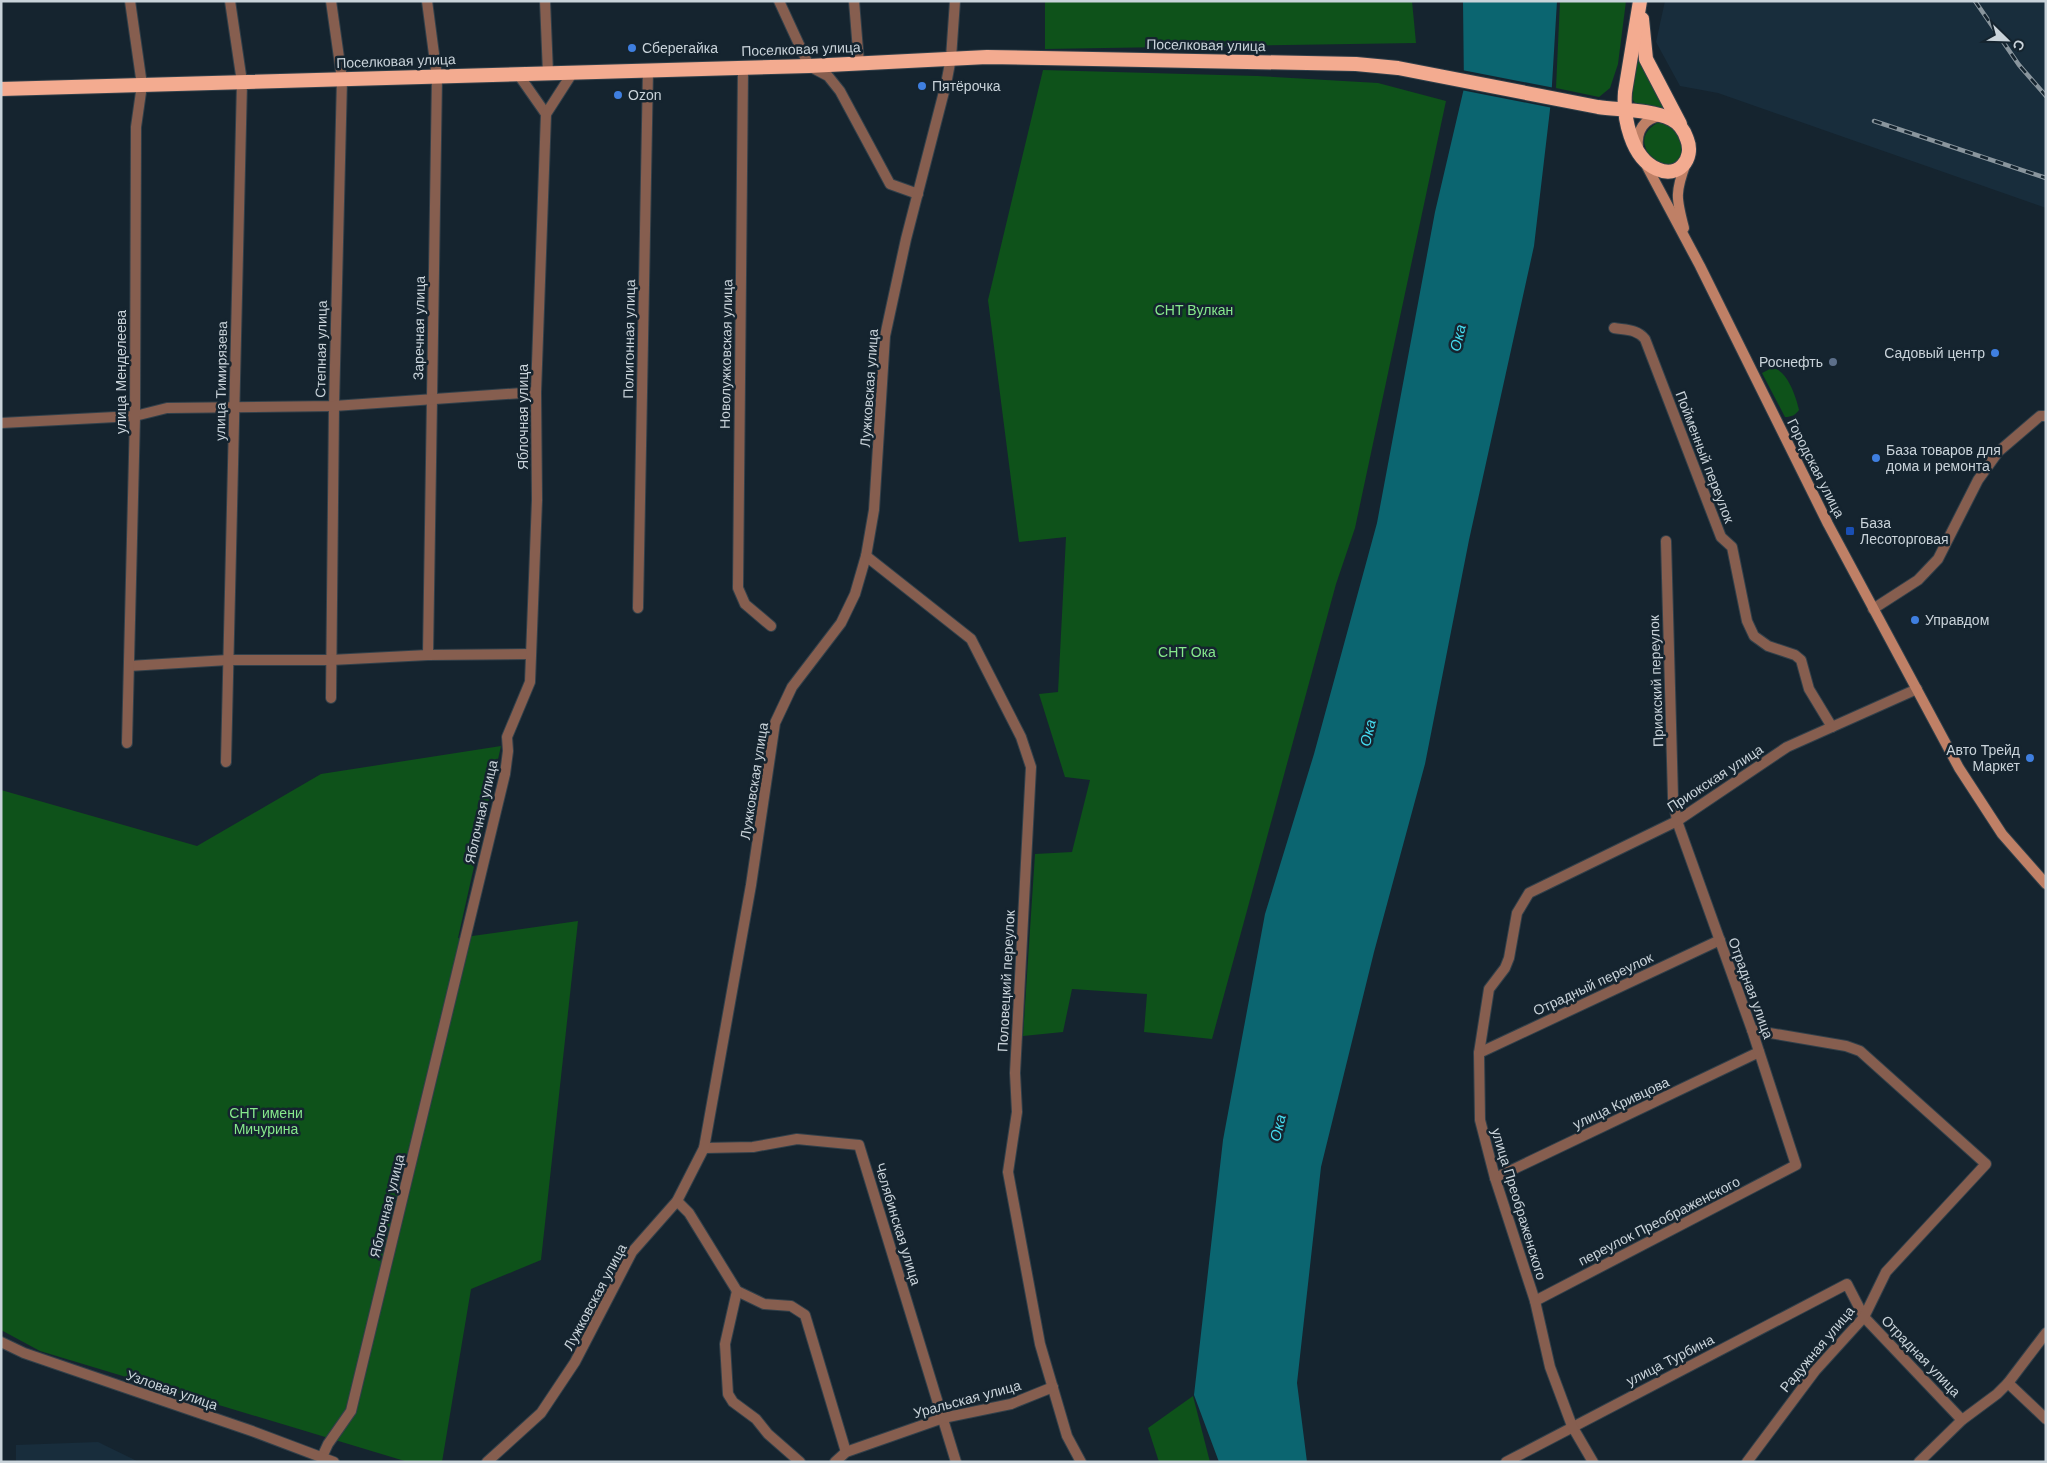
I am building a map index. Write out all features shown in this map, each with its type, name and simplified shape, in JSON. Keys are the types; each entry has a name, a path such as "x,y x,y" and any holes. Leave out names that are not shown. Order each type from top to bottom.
{"highway":[{"path":"1595,107 1608,106 1614,102 1621,90 1641,1"},
{"path":"1595,107 1618,121 1632,138 1641,155 1652,166 1669,172 1679,169 1688,159 1689,144 1683,129 1646,59 1641,1"},
{"name":"Поселковая улица","path":"1,89 810,66 951,58 1042,57 1356,64 1421,72 1595,107 1664,116"},
{"path":"1627,68 1625,111 1632,138"},
{"path":"1664,116 1677,123 1683,129"}],"main road":[{"path":"1641,155 1637,138 1642,125 1655,117 1664,116"},
{"name":"Городская улица","path":"1641,155 1873,609 1959,768 2002,834 2046,884"},
{"path":"1687,242 1677,201 1677,193 1688,159"}],"street":[{"name":"улица Менделеева","path":"127,743 135,416 136,128 142,85 130,1"},
{"name":"улица Тимирязева","path":"226,762 242,82 230,1"},
{"name":"Степная улица","path":"331,1 342,79 334,406 331,698"},
{"name":"Заречная улица","path":"427,1 437,77 428,655"},
{"path":"546,1 548,73"},
{"path":"778,1 810,66 828,76 840,91 890,184 918,194"},
{"path":"854,1 859,63"},
{"name":"Лужковская улица","path":"487,1462 541,1413 576,1362 632,1252 677,1202 704,1148 751,885 775,723 792,687 841,623 855,594 866,556 874,510 885,336 951,58 954,1"},
{"name":"Новолужковская улица","path":"743,68 738,588 746,604 771,626"},
{"name":"Полигонная улица","path":"638,608 648,70"},
{"path":"518,74 546,114 573,72"},
{"name":"Яблочная улица","path":"322,1458 328,1444 351,1410 503,783 508,751 507,737 530,682 537,500 536,392 546,114"},
{"name":"Пойменный переулок","path":"1614,328 1630,330 1640,334 1645,339 1721,536 1732,547 1747,620 1754,636 1768,646 1795,655 1801,660 1809,689 1832,727"},
{"path":"1,423 135,416 167,408 334,406 536,392"},
{"path":"1873,609 1918,580 1938,559 1978,480 1998,452 2040,416 2046,416"},
{"name":"Приокский переулок","path":"1666,541 1673,798 1677,821"},
{"name":"Половецкий переулок","path":"866,556 971,639 1021,737 1031,766 1016,1073 1017,1112 1008,1172 1040,1344 1067,1436 1082,1462"},
{"path":"129,666 228,660 331,660 428,655 531,654"},
{"name":"Приокская улица","path":"1529,892 1677,821 1788,747 1917,689"},
{"name":"Отрадная улица","path":"1677,821 1752,1030 1796,1166"},
{"name":"улица Преображенского","path":"1529,892 1517,913 1509,958 1505,968 1489,988 1479,1053 1480,1120 1495,1178 1535,1301 1550,1367 1572,1426 1593,1462"},
{"name":"Отрадный переулок","path":"1479,1053 1720,940"},
{"name":"Радужная улица","path":"1747,1462 1815,1371 1864,1317 1886,1272 1986,1164 1860,1051 1846,1046 1752,1030"},
{"name":"улица Кривцова","path":"1495,1178 1759,1052"},
{"name":"Челябинская улица","path":"704,1148 753,1147 797,1139 860,1145 956,1462"},
{"name":"переулок Преображенского","path":"1535,1301 1796,1166"},
{"path":"677,1202 690,1213 737,1291 764,1304 791,1306 805,1315 846,1452"},
{"name":"Отрадная улица","path":"1847,1284 1864,1317 1962,1420"},
{"name":"улица Турбина","path":"1506,1462 1847,1284"},
{"path":"737,1291 725,1344 728,1394 733,1402 756,1419 768,1434 800,1462"},
{"path":"1919,1462 1962,1420 1997,1394 2008,1383 2046,1333"},
{"name":"Узловая улица","path":"1,1342 24,1353 252,1431 334,1462"},
{"path":"2008,1383 2046,1418"},
{"name":"Уральская улица","path":"835,1462 846,1452 943,1418 1010,1404 1053,1388"}],"shaded area":[{"path":"1665,1 2046,1 2046,208 1718,93 1680,86 1656,42"},
{"path":"98,1442 139,1462 16,1462 16,1445"}],"green space":[{"path":"1045,1 1412,1 1416,43 1045,49"},
{"path":"1560,1 1626,1 1618,64 1610,88 1599,97 1556,88"},
{"path":"1639,59 1666,106 1664,110 1637,105 1632,99 1637,60"},
{"name":"СНТ Вулкан","path":"1043,70 1257,76 1378,83 1446,101 1355,528 1336,584 1212,1039 1144,1032 1147,994 1072,989 1063,1032 1023,1036 1035,854 1072,852 1090,780 1065,777 1039,694 1058,692 1066,537 1019,542 988,300"},
{"path":"1657,123 1669,125 1679,136 1684,153 1676,165 1658,165 1646,149 1644,138 1646,133"},
{"path":"1772,368 1782,373 1793,391 1799,410 1791,416 1785,417 1762,373"},
{"name":"СНТ имени Мичурина","path":"501,746 458,938 578,921 541,1260 471,1289 442,1462 408,1462 40,1351 1,1330 1,790 197,846 321,774"},
{"path":"1193,1396 1210,1462 1159,1462 1148,1428"}],"water":[{"name":"Ока","path":"1463,1 1557,1 1551,101 1534,246 1469,540 1425,764 1374,952 1321,1167 1297,1383 1307,1462 1219,1462 1194,1395 1223,1140 1265,914 1314,754 1377,523 1435,212 1464,88"}],"pier":[{"path":"1462,70 1555,88 1553,108 1461,90"}],"railway":[{"path":"1975,1 2019,65 2046,96"},
{"path":"1874,121 2046,178"}],"place":[{"name":"Сберегайка","path":"632,48"},
{"name":"Пятёрочка","path":"922,86"},
{"name":"Ozon","path":"618,95"},
{"name":"Садовый центр","path":"1995,353"},
{"name":"Роснефть","path":"1833,362"},
{"name":"База товаров для дома и ремонта","path":"1876,458"},
{"name":"База Лесоторговая","path":"1850,531"},
{"name":"Управдом","path":"1915,620"},
{"name":"Авто Трейд Маркет","path":"2030,758"}],"park label":[{"name":"СНТ Ока","path":"1187,652"}]}
